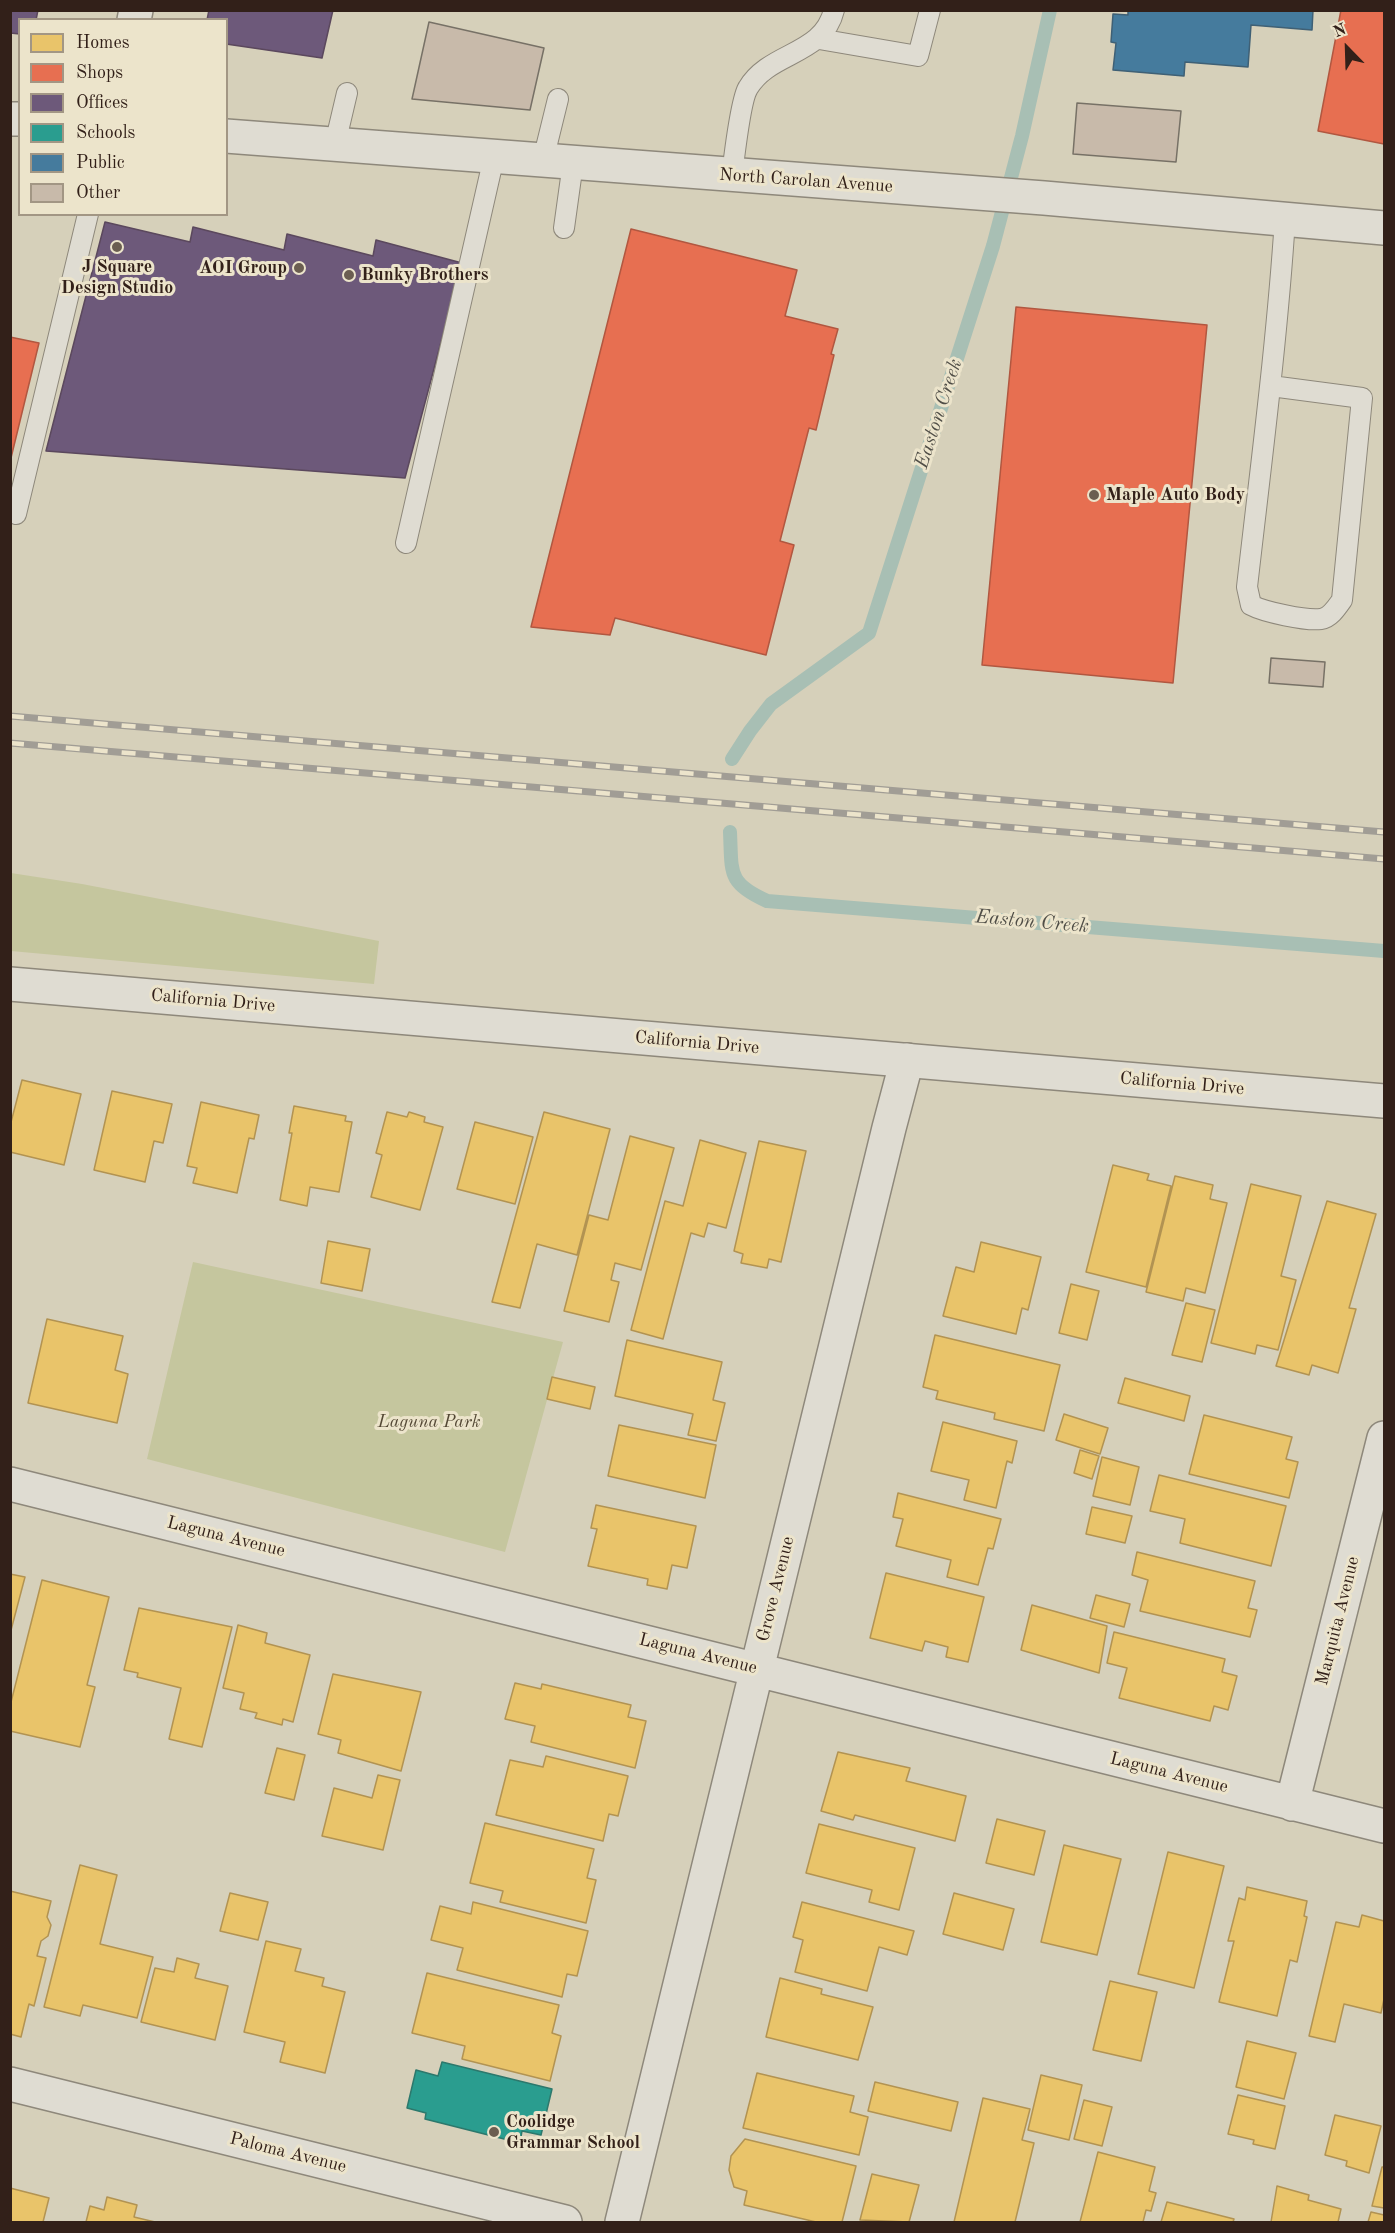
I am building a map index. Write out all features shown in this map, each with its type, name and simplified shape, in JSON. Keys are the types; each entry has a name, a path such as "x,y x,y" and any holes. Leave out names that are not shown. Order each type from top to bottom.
{"street":[{"name":"North Carolan Avenue","path":"228,136 1044,198 1384,228"},
{"name":"California Drive","path":"10,984 1384,1101"},
{"name":"Grove Avenue","path":"622,2223 907,1060"},
{"name":"Marquita Avenue","path":"1292,1804 1384,1438"},
{"name":"Laguna Avenue","path":"10,1484 1384,1826"},
{"name":"Paloma Avenue","path":"10,2084 565,2223"}],"lane":[{"path":"732,175 747,89 767,68 819,39 831,26 834,10"},
{"path":"819,39 918,56 930,10"},
{"path":"335,144 347,93"},
{"path":"558,99 558,161 564,228"},
{"path":"406,543 494,157"},
{"path":"16,514 88,216"},
{"path":"1271,386 1362,398 1342,600 1333,612 1322,619 1263,612 1251,605 1247,587 1278,325 1285,219"}],"green space":[{"path":"11,873 82,884 379,941 374,984 11,951"},
{"name":"Laguna Park","path":"193,1262 563,1342 505,1552 147,1459"}],"building: Homes":[{"path":"22,1080 81,1094 64,1165 10,1152 10,1126"},
{"path":"112,1091 172,1104 163,1143 154,1141 145,1182 94,1170"},
{"path":"201,1102 259,1115 254,1139 249,1138 237,1193 193,1183 197,1168 187,1166"},
{"path":"294,1106 346,1116 345,1121 352,1122 339,1192 310,1187 307,1206 280,1200 292,1133 289,1133"},
{"path":"387,1112 407,1117 409,1112 425,1117 424,1122 443,1127 420,1210 371,1197 382,1155 376,1153"},
{"path":"544,1112 610,1129 577,1255 537,1244 520,1308 492,1302"},
{"path":"475,1122 533,1137 515,1204 457,1189"},
{"path":"630,1136 674,1148 641,1270 615,1263 611,1280 619,1282 609,1322 564,1311 589,1215 608,1220"},
{"path":"700,1140 746,1153 726,1228 708,1223 704,1237 691,1233 663,1339 631,1330 665,1201 683,1206"},
{"path":"759,1141 806,1151 781,1262 769,1259 767,1268 741,1263 743,1254 734,1251"},
{"path":"1113,1165 1149,1174 1147,1180 1171,1186 1146,1287 1086,1272"},
{"path":"1175,1176 1213,1185 1210,1199 1227,1203 1205,1293 1186,1288 1183,1301 1146,1292"},
{"path":"1251,1184 1301,1196 1281,1276 1296,1280 1278,1350 1257,1345 1255,1354 1211,1343"},
{"path":"1327,1201 1376,1214 1349,1308 1356,1309 1338,1373 1312,1365 1309,1375 1276,1366"},
{"path":"328,1241 370,1249 362,1291 321,1283"},
{"path":"981,1242 1041,1257 1028,1310 1022,1308 1016,1334 943,1316 956,1267 974,1272"},
{"path":"1071,1284 1099,1291 1087,1340 1059,1333"},
{"path":"1186,1303 1215,1310 1202,1362 1172,1355"},
{"path":"47,1319 123,1336 115,1370 128,1374 117,1423 28,1403"},
{"path":"935,1335 1060,1365 1044,1431 994,1419 995,1413 936,1399 938,1391 923,1387"},
{"path":"627,1340 722,1362 713,1400 725,1403 716,1441 688,1435 693,1414 615,1396"},
{"path":"552,1377 595,1387 590,1409 547,1399"},
{"path":"1125,1378 1190,1396 1184,1421 1118,1403"},
{"path":"1064,1414 1108,1428 1100,1454 1056,1440"},
{"path":"1204,1415 1292,1437 1286,1459 1298,1462 1289,1498 1189,1474"},
{"path":"943,1422 1017,1441 1012,1463 1007,1461 996,1508 964,1500 969,1480 931,1471"},
{"path":"619,1425 716,1445 705,1498 608,1476"},
{"path":"1080,1450 1099,1456 1092,1479 1074,1473"},
{"path":"1102,1457 1139,1467 1130,1505 1093,1496"},
{"path":"1159,1475 1286,1506 1271,1566 1180,1543 1185,1519 1150,1511"},
{"path":"898,1493 1001,1519 993,1549 988,1548 978,1585 947,1577 951,1560 896,1546 903,1519 893,1517"},
{"path":"596,1505 696,1526 687,1568 672,1565 667,1589 647,1585 648,1579 588,1566 597,1529 591,1528"},
{"path":"1092,1507 1132,1516 1125,1543 1086,1534"},
{"path":"1137,1552 1255,1581 1248,1608 1257,1610 1250,1637 1140,1611 1148,1580 1132,1575"},
{"path":"886,1573 984,1597 968,1662 946,1657 948,1647 925,1641 922,1651 870,1638"},
{"path":"10,1574 25,1577 10,1634"},
{"path":"42,1580 109,1597 87,1685 95,1687 80,1747 10,1731 10,1706"},
{"path":"1096,1595 1130,1604 1124,1627 1090,1618"},
{"path":"1032,1605 1107,1626 1099,1673 1021,1650"},
{"path":"139,1608 232,1627 202,1747 169,1739 181,1688 137,1677 138,1673 124,1670"},
{"path":"238,1625 267,1633 265,1643 310,1655 293,1722 283,1719 282,1725 255,1718 257,1713 240,1709 244,1693 223,1688"},
{"path":"1114,1632 1225,1659 1222,1672 1237,1676 1228,1710 1214,1706 1210,1721 1119,1698 1127,1668 1107,1663"},
{"path":"333,1674 421,1692 401,1771 338,1753 341,1740 318,1734"},
{"path":"515,1683 541,1689 542,1684 631,1705 628,1717 646,1721 635,1768 531,1742 535,1726 505,1719"},
{"path":"277,1748 305,1755 294,1800 265,1793"},
{"path":"838,1752 910,1768 906,1781 966,1796 955,1841 855,1815 853,1820 821,1811"},
{"path":"546,1756 628,1776 618,1816 609,1814 603,1841 496,1815 510,1760 543,1767"},
{"path":"378,1775 400,1780 383,1850 322,1836 334,1788 372,1798"},
{"path":"997,1819 1045,1831 1034,1875 986,1863"},
{"path":"485,1823 594,1849 587,1878 596,1880 586,1923 500,1902 503,1891 470,1883"},
{"path":"819,1824 915,1848 899,1910 869,1902 872,1890 806,1873"},
{"path":"1064,1845 1121,1859 1097,1955 1041,1942"},
{"path":"1168,1852 1224,1866 1194,1988 1138,1974"},
{"path":"80,1865 117,1875 100,1944 153,1957 137,2018 83,2005 80,2016 44,2007"},
{"path":"1247,1887 1307,1901 1304,1916 1307,1917 1297,1962 1290,1960 1277,2016 1219,2002 1234,1941 1228,1941 1239,1898 1245,1900"},
{"path":"10,1891 51,1901 47,1917 51,1925 48,1936 41,1941 37,1956 46,1958 34,2006 29,2004 21,2037 10,2034"},
{"path":"230,1893 268,1902 258,1940 220,1931"},
{"path":"954,1893 1014,1909 1003,1950 943,1934"},
{"path":"473,1902 588,1931 577,1976 567,1974 562,1997 457,1970 463,1948 431,1940 440,1906 471,1914"},
{"path":"802,1902 914,1931 907,1955 879,1947 867,1991 795,1972 803,1940 793,1937"},
{"path":"1362,1915 1384,1921 1384,1999 1381,2013 1344,2004 1335,2042 1309,2036 1336,1922 1359,1927"},
{"path":"266,1941 301,1949 295,1971 324,1978 322,1986 345,1992 325,2073 280,2062 285,2042 244,2032"},
{"path":"177,1958 199,1964 195,1978 228,1986 215,2040 141,2022 155,1968 174,1972"},
{"path":"427,1973 559,2005 552,2033 561,2036 550,2081 462,2059 465,2046 412,2033"},
{"path":"780,1978 822,1989 821,1994 873,2007 858,2060 766,2037"},
{"path":"1110,1981 1157,1992 1141,2061 1093,2050"},
{"path":"1247,2041 1296,2053 1284,2099 1236,2087"},
{"path":"757,2073 854,2096 850,2112 868,2117 859,2155 743,2128"},
{"path":"1041,2075 1082,2085 1069,2140 1028,2130"},
{"path":"875,2082 958,2102 951,2131 868,2111"},
{"path":"1238,2095 1285,2106 1275,2149 1253,2144 1254,2140 1228,2134"},
{"path":"983,2098 1030,2109 1022,2140 1034,2143 1015,2222 954,2222"},
{"path":"1084,2100 1112,2107 1102,2146 1074,2139"},
{"path":"1335,2115 1381,2126 1369,2173 1346,2166 1347,2161 1325,2155"},
{"path":"745,2139 856,2166 842,2222 816,2222 744,2205 747,2191 734,2187 729,2170 731,2156"},
{"path":"1098,2152 1155,2167 1149,2191 1156,2193 1151,2211 1146,2210 1143,2222 1080,2222"},
{"path":"1382,2167 1384,2167 1384,2208 1372,2206"},
{"path":"872,2174 919,2185 909,2222 860,2220"},
{"path":"1277,2186 1309,2195 1308,2200 1341,2209 1338,2222 1271,2222"},
{"path":"10,2188 49,2198 43,2222 10,2222"},
{"path":"107,2197 137,2205 134,2217 155,2222 86,2222 90,2206 104,2210"},
{"path":"1167,2202 1234,2219 1233,2222 1161,2222"},
{"path":"1371,2212 1384,2215 1384,2222 1368,2222"}],"building: Shops":[{"path":"1341,10 1384,10 1384,144 1318,131"},
{"path":"631,229 797,270 785,316 838,329 816,430 809,428 780,541 794,545 766,655 615,618 610,635 531,627"},
{"name":"Maple Auto Body","path":"1016,307 1207,325 1173,683 982,665"},
{"path":"10,337 39,343 10,462"}],"building: Offices":[{"path":"10,10 38,10 36,18 18,18 18,34 10,33"},
{"path":"209,10 333,10 322,58 228,44 228,18 207,18"},
{"path":"105,222 190,242 193,227 284,250 287,234 373,256 376,240 462,263 405,478 46,451"}],"building: Schools":[{"path":"442,2062 552,2089 541,2135 522,2131 520,2143 425,2119 426,2113 407,2108 416,2070 438,2076"}],"building: Public":[{"path":"1128,10 1313,10 1312,30 1251,25 1248,67 1185,62 1184,76 1113,70 1116,43 1111,42 1113,14 1128,15"}],"building: Other":[{"path":"429,22 544,48 530,110 412,99"},
{"path":"1077,103 1181,111 1176,162 1073,154"},
{"path":"1271,658 1325,662 1323,687 1269,683"}],"waterway":[{"name":"Easton Creek","path":"732,759 771,704 869,633 993,246 1022,136 1050,10"},
{"name":"Easton Creek","path":"730,832 734,875 745,888 767,901 1384,951"}],"railway":[{"path":"10,716 1384,832"},
{"path":"10,743 1384,859"}],"place":[{"name":"J Square Design Studio","path":"117,247"},
{"name":"AOI Group","path":"299,268"},
{"name":"Bunky Brothers","path":"349,275"},
{"name":"Maple Auto Body","path":"1094,495"},
{"name":"Coolidge Grammar School","path":"494,2132"}]}
